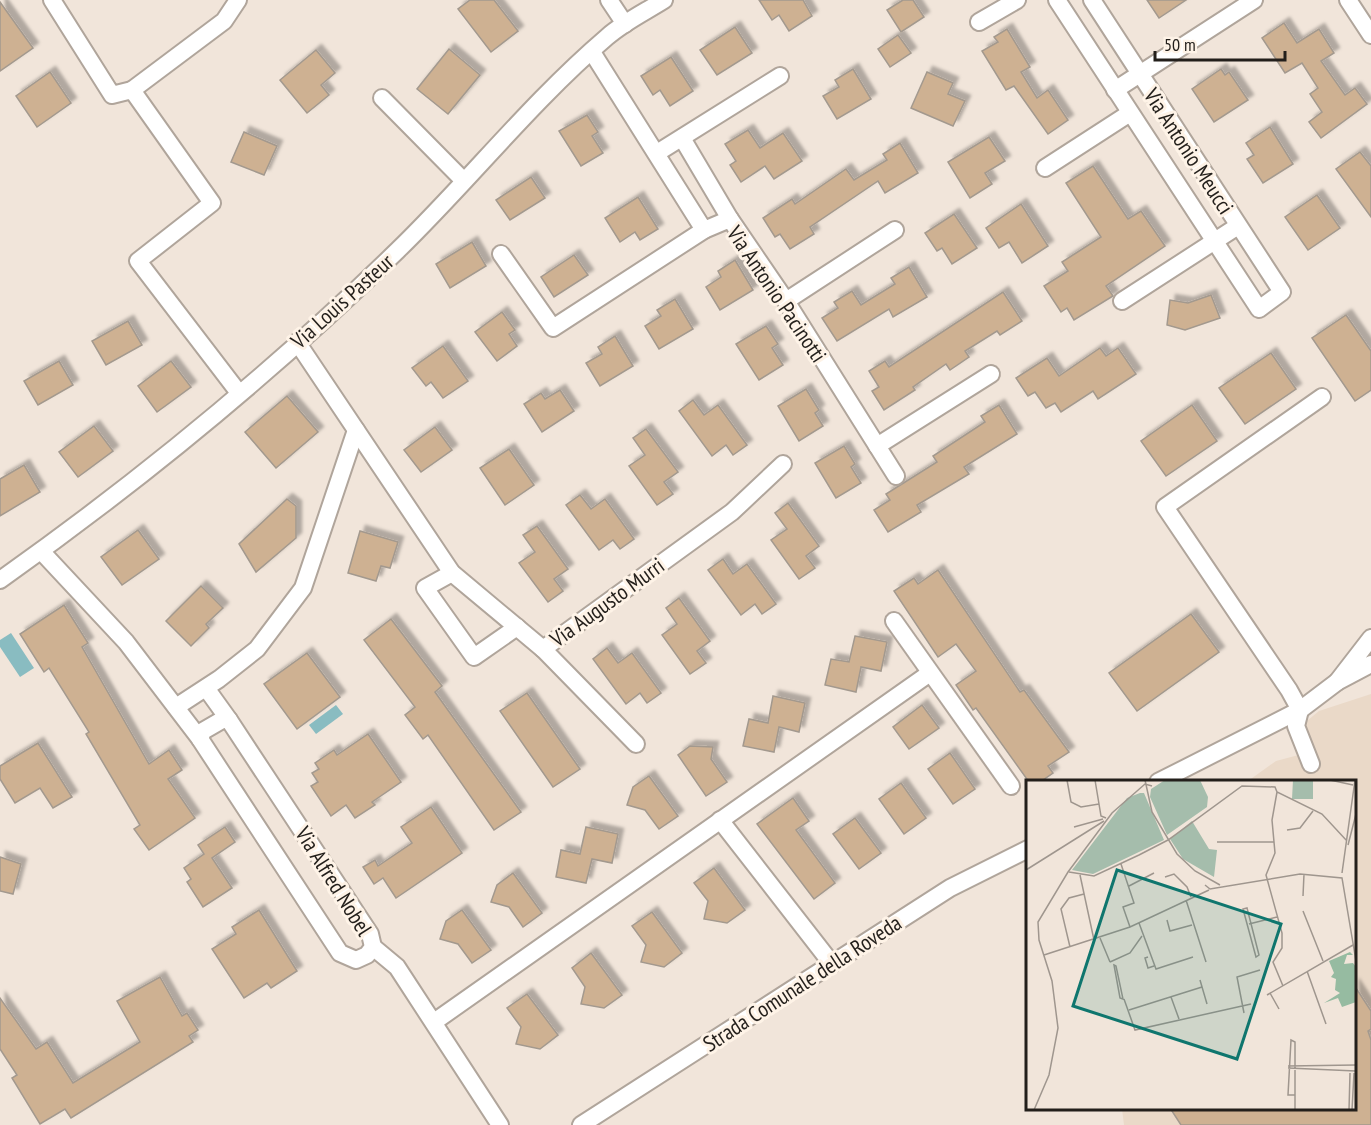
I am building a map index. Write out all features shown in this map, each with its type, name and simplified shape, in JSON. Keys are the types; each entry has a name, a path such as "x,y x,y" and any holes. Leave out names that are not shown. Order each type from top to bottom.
{"street":[{"path":"52,0 112,95 132,90 224,21 238,0"},
{"path":"609,0 625,24"},
{"name":"Via Louis Pasteur","path":"1,578 79,523 239,393 399,250 463,180 592,52 625,24 664,0"},
{"path":"980,22 1017,0"},
{"name":"Via Antonio Meucci","path":"1058,0 1259,309 1282,292 1092,0"},
{"name":"Via Antonio Meucci","path":"1115,90 1254,0"},
{"path":"1347,0 1371,35"},
{"name":"Via Antonio Pacinotti","path":"592,52 704,230 730,219 786,301 896,476"},
{"path":"657,153 780,76"},
{"path":"132,90 212,203 138,261 239,393"},
{"path":"382,98 463,180"},
{"name":"Via Antonio Meucci","path":"1045,168 1130,113"},
{"path":"682,138 730,219"},
{"name":"Via Antonio Meucci","path":"1122,302 1238,226"},
{"path":"501,254 553,328 704,230"},
{"path":"786,301 896,230"},
{"name":"Via Augusto Murri","path":"297,342 452,573 543,649 732,512 783,464"},
{"path":"877,446 991,374"},
{"path":"1311,764 1296,726 1300,710 1260,644 1165,507 1322,397"},
{"path":"176,707 206,688 257,649 303,588 356,430"},
{"name":"Via Alfred Nobel","path":"41,551 126,642 201,739 340,953 356,960 367,955 373,946 370,934 206,688"},
{"path":"452,573 425,588 474,657 517,627"},
{"path":"894,621 1011,786"},
{"path":"1337,682 1371,639 1371,626"},
{"path":"543,649 636,744"},
{"path":"1162,780 1300,710 1337,682 1371,664"},
{"path":"434,1022 930,673"},
{"path":"201,739 203,731 212,724 229,720"},
{"path":"720,820 832,964"},
{"name":"Strada Comunale della Roveda","path":"581,1125 950,888 1026,850"},
{"path":"373,946 397,967 500,1125"}],"shaded area":[{"path":"1371,694 1371,1125 1124,1125 1122,1110 1356,1110 1356,780 1249,780 1276,761 1310,752 1302,725 1319,711"}],"water":[{"path":"11,633 34,668 20,677 0,647 0,640"},
{"path":"336,705 343,714 316,734 309,725"}],"building":[{"path":"470,0 494,0 518,31 491,52 458,9"},
{"path":"759,0 803,0 812,16 789,31 779,15 772,20"},
{"path":"903,0 913,0 924,17 901,32 887,10"},
{"path":"1147,0 1186,0 1159,18"},
{"path":"0,2 33,48 0,71"},
{"path":"1284,23 1297,43 1319,29 1334,53 1321,61 1345,95 1355,88 1367,104 1321,138 1309,122 1322,112 1310,94 1318,88 1302,63 1285,73 1262,38"},
{"path":"735,27 752,53 717,75 700,50"},
{"path":"1007,29 1030,67 1021,72 1037,98 1048,90 1068,120 1048,134 1014,86 1006,90 982,51 998,42 994,37"},
{"path":"898,35 911,53 890,67 878,49"},
{"path":"449,49 480,75 448,114 417,89"},
{"path":"316,50 335,73 321,85 329,95 307,113 280,80"},
{"path":"671,57 693,91 670,106 660,90 653,95 641,76"},
{"path":"853,69 871,99 837,119 823,96 839,87 835,80"},
{"path":"1221,69 1225,75 1229,72 1248,100 1214,122 1192,89"},
{"path":"50,72 71,103 37,127 16,96"},
{"path":"927,72 953,83 948,94 965,101 953,126 911,108"},
{"path":"587,115 598,132 592,136 603,153 581,166 559,131"},
{"path":"1270,127 1293,164 1263,183 1247,159 1254,155 1246,143"},
{"path":"748,130 760,148 783,133 802,161 774,179 765,166 741,182 730,165 736,161 725,144"},
{"path":"244,132 277,146 264,175 231,162"},
{"path":"989,137 1005,161 985,173 992,184 970,198 948,162"},
{"path":"900,143 918,173 885,193 878,181 810,227 814,234 790,249 780,234 775,237 763,218 792,199 795,204 846,169 854,180 887,160 883,154"},
{"path":"1360,152 1371,166 1371,217 1336,169"},
{"path":"1093,166 1128,219 1141,211 1165,246 1106,286 1113,296 1074,320 1067,308 1061,312 1044,286 1068,271 1062,262 1101,237 1066,183"},
{"path":"531,177 545,198 510,220 496,200"},
{"path":"1317,195 1340,228 1308,250 1285,217"},
{"path":"638,197 658,229 640,240 635,232 620,242 605,218"},
{"path":"1021,204 1048,246 1022,263 1009,242 999,248 986,228"},
{"path":"954,214 977,248 952,264 942,248 937,251 925,233"},
{"path":"472,242 486,266 450,288 436,264"},
{"path":"574,255 588,275 554,297 541,277"},
{"path":"735,260 753,290 720,310 706,287 721,277 718,271"},
{"path":"909,267 927,297 893,317 889,309 837,341 822,318 838,308 834,302 852,291 861,305 895,284 891,278"},
{"path":"1003,292 1022,321 1000,335 997,331 965,351 969,357 950,370 946,364 913,387 915,390 884,410 872,391 879,387 869,371 885,361 889,367"},
{"path":"1211,295 1220,318 1185,330 1167,325 1170,300 1188,303"},
{"path":"675,299 693,329 659,349 645,326 661,316 657,310"},
{"path":"502,312 515,330 509,334 517,346 497,361 475,332"},
{"path":"1346,315 1371,351 1371,390 1355,401 1312,338"},
{"path":"128,321 142,345 106,365 92,341"},
{"path":"766,326 778,344 772,348 783,365 759,380 736,344"},
{"path":"615,336 633,366 600,386 586,363 602,354 598,347"},
{"path":"443,346 468,381 443,398 431,382 426,386 412,368"},
{"path":"1100,348 1106,356 1118,348 1136,374 1098,399 1093,391 1061,412 1055,403 1046,408 1035,392 1028,396 1016,378 1047,358 1059,376"},
{"path":"1271,353 1296,389 1245,424 1219,388"},
{"path":"59,361 73,385 38,405 24,381"},
{"path":"171,361 191,387 157,412 138,386"},
{"path":"806,389 819,410 815,413 823,426 799,441 778,406"},
{"path":"560,390 574,411 542,432 524,404 541,393 545,399"},
{"path":"287,396 318,432 276,468 245,432"},
{"path":"693,400 704,415 718,405 747,445 733,455 726,445 712,456 679,411"},
{"path":"999,405 1017,434 964,467 969,474 917,505 921,512 888,532 874,510 890,500 886,494 937,462 933,456 985,422 981,416"},
{"path":"1192,405 1217,441 1166,476 1141,441"},
{"path":"94,426 113,451 78,477 59,452"},
{"path":"435,427 452,450 421,472 404,450"},
{"path":"646,429 678,472 664,482 673,494 657,505 629,466 645,455 633,438"},
{"path":"844,446 855,464 851,467 861,483 836,498 815,463"},
{"path":"509,449 534,485 505,505 480,468"},
{"path":"24,465 40,492 0,516 0,479"},
{"path":"580,495 591,509 605,499 634,539 620,549 613,540 599,550 566,505"},
{"path":"287,499 296,506 296,538 256,572 239,544"},
{"path":"788,503 819,546 806,556 815,568 799,579 771,540 787,529 775,513"},
{"path":"537,526 568,569 554,579 563,591 548,602 519,563 535,552 523,535"},
{"path":"138,530 159,559 122,585 101,557"},
{"path":"360,531 398,542 390,568 381,566 376,581 348,573"},
{"path":"723,559 733,574 747,564 776,604 762,614 755,604 741,615 708,570"},
{"path":"938,570 1020,692 1024,690 1069,752 1048,766 1053,773 1043,780 1028,780 976,708 973,710 956,685 976,671 956,644 938,657 894,591 914,578 918,584"},
{"path":"201,586 223,608 206,624 209,628 191,646 166,621"},
{"path":"679,598 710,641 697,651 706,663 690,674 662,635 677,624 666,608"},
{"path":"64,605 88,643 82,647 149,764 169,750 182,770 168,779 195,818 149,850 134,829 140,825 86,734 89,732 49,668 44,672 20,634"},
{"path":"1191,614 1219,652 1137,711 1109,673"},
{"path":"391,619 442,686 435,692 521,812 494,830 428,735 423,739 405,715 415,707 364,640"},
{"path":"855,636 887,642 881,671 861,667 856,692 825,685 831,659 849,662"},
{"path":"607,648 618,663 632,653 661,693 647,703 640,693 626,704 593,659"},
{"path":"307,653 340,697 297,729 264,684"},
{"path":"527,693 580,769 553,787 500,711"},
{"path":"773,696 805,703 799,732 779,727 774,752 743,746 749,719 768,723"},
{"path":"922,705 939,728 909,749 893,727"},
{"path":"368,734 401,782 372,802 375,805 355,818 346,805 331,816 311,786 318,782 312,773 319,769 315,763 334,750 337,755"},
{"path":"38,743 72,797 53,808 40,788 15,803 0,779 0,766"},
{"path":"690,746 713,747 711,759 727,782 706,796 678,755"},
{"path":"950,753 975,789 953,804 928,769"},
{"path":"649,776 678,816 659,829 645,810 627,805 633,787"},
{"path":"901,783 926,818 904,834 879,799"},
{"path":"793,798 809,821 796,830 835,883 814,899 757,824"},
{"path":"431,807 462,853 396,898 383,878 374,884 363,867 375,860 378,866 412,843 401,827"},
{"path":"855,818 881,853 859,869 833,834"},
{"path":"225,827 235,842 212,858 232,888 203,907 187,882 191,879 184,868 204,854 198,845"},
{"path":"586,827 618,834 612,863 592,859 586,883 556,877 561,850 580,854"},
{"path":"0,857 21,864 13,894 0,891"},
{"path":"714,868 745,910 727,923 704,919 708,901 694,883"},
{"path":"513,873 542,913 523,927 509,907 491,902 497,885"},
{"path":"259,910 297,971 271,988 267,983 244,998 212,949 236,934 232,927"},
{"path":"462,910 491,950 472,963 458,944 440,939 446,921"},
{"path":"652,912 682,953 664,967 641,962 646,945 632,926"},
{"path":"591,953 622,995 604,1008 581,1004 585,987 572,968"},
{"path":"160,977 182,1016 187,1013 198,1030 189,1036 193,1042 71,1118 65,1109 40,1124 12,1078 17,1075 0,1049 0,998 36,1049 47,1042 73,1083 140,1042 117,1001"},
{"path":"1356,988 1371,1011 1371,1029 1368,1031 1371,1040 1371,1125 1181,1125 1171,1110 1356,1110"},
{"path":"527,994 558,1035 540,1049 516,1044 521,1027 507,1008"}]}
